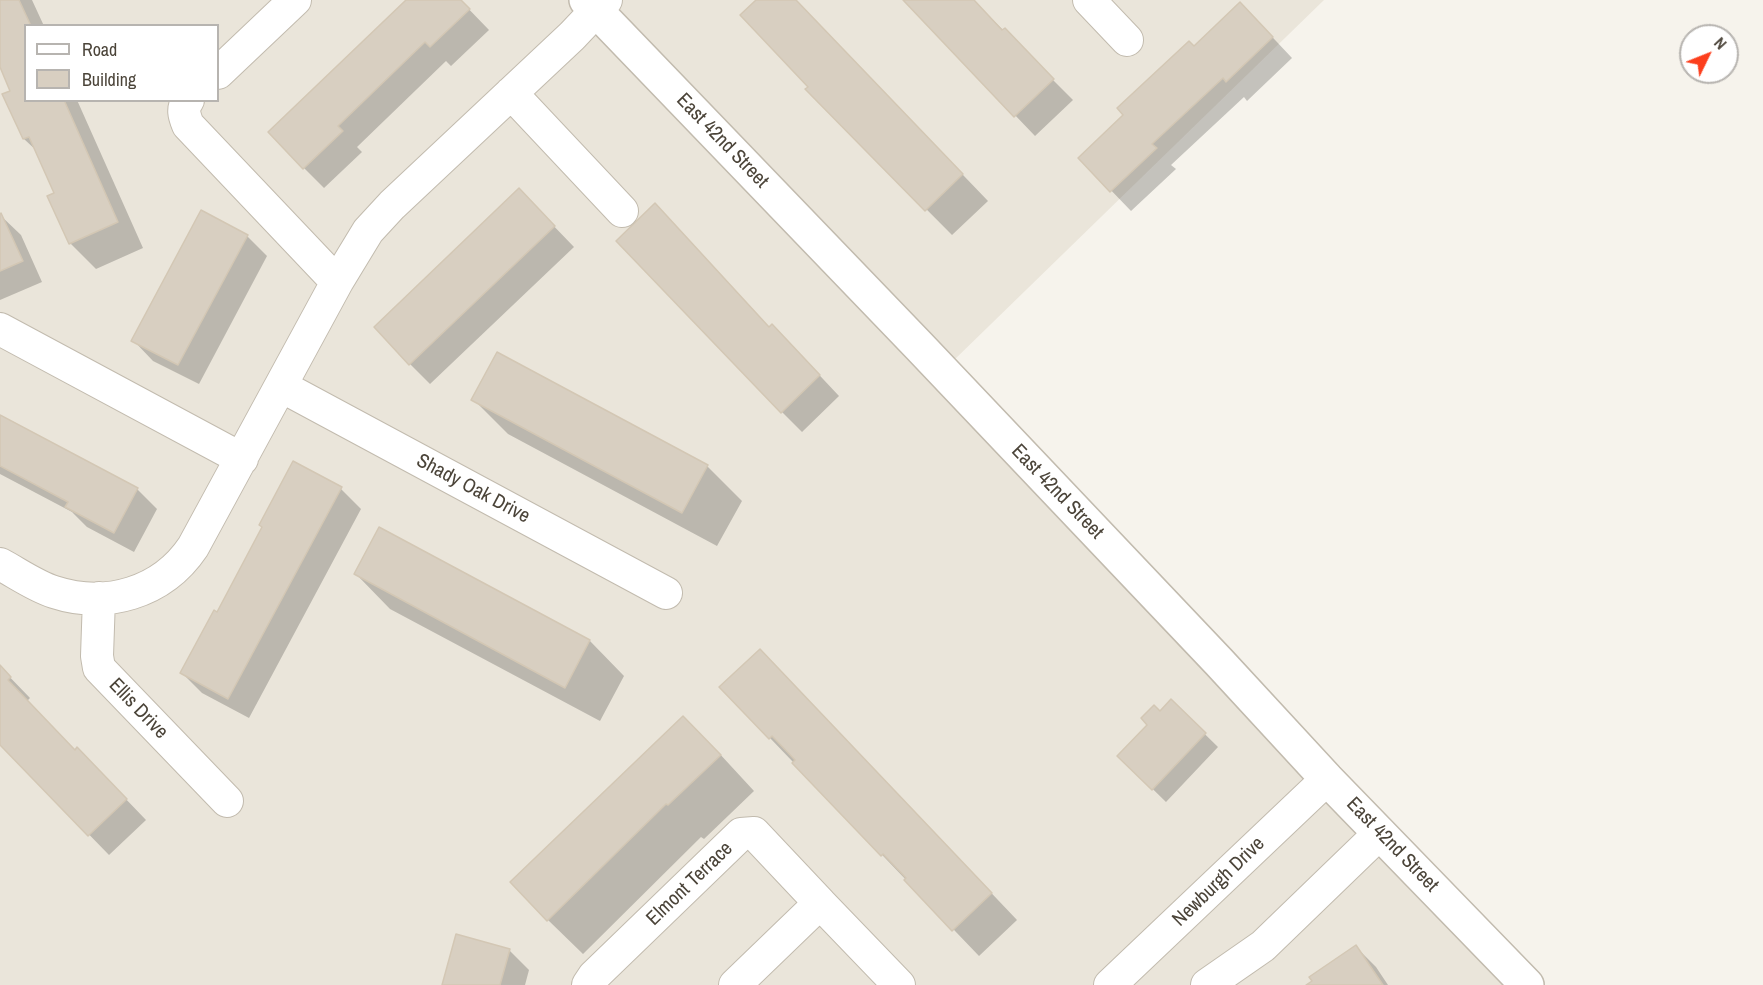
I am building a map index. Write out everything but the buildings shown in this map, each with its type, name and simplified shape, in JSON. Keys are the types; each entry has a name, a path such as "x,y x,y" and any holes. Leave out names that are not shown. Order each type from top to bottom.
{"street":[{"path":"219,72 295,0"},
{"path":"1089,0 1126,40"},
{"path":"0,564 55,592 76,597 126,596 150,586 172,572 185,559 242,459 337,282 365,236 383,213 511,93 596,3"},
{"name":"East 42nd Street","path":"596,3 1327,779 1527,985"},
{"path":"511,93 622,211"},
{"path":"187,102 184,113 188,125 337,282"},
{"path":"0,329 242,459"},
{"name":"Shady Oak Drive","path":"281,386 666,593"},
{"name":"Ellis Drive","path":"99,598 97,656 99,668 227,801"},
{"name":"Newburgh Drive","path":"1110,985 1327,779"},
{"name":"Elmont Terrace","path":"588,985 594,976 741,834 746,832 754,833 899,985"},
{"path":"1207,985 1263,946 1380,833"},
{"path":"735,985 820,903"}],"shaded area":[{"path":"0,0 568,0 1507,985 0,985"},
{"path":"610,0 1324,0 952,362"}]}
